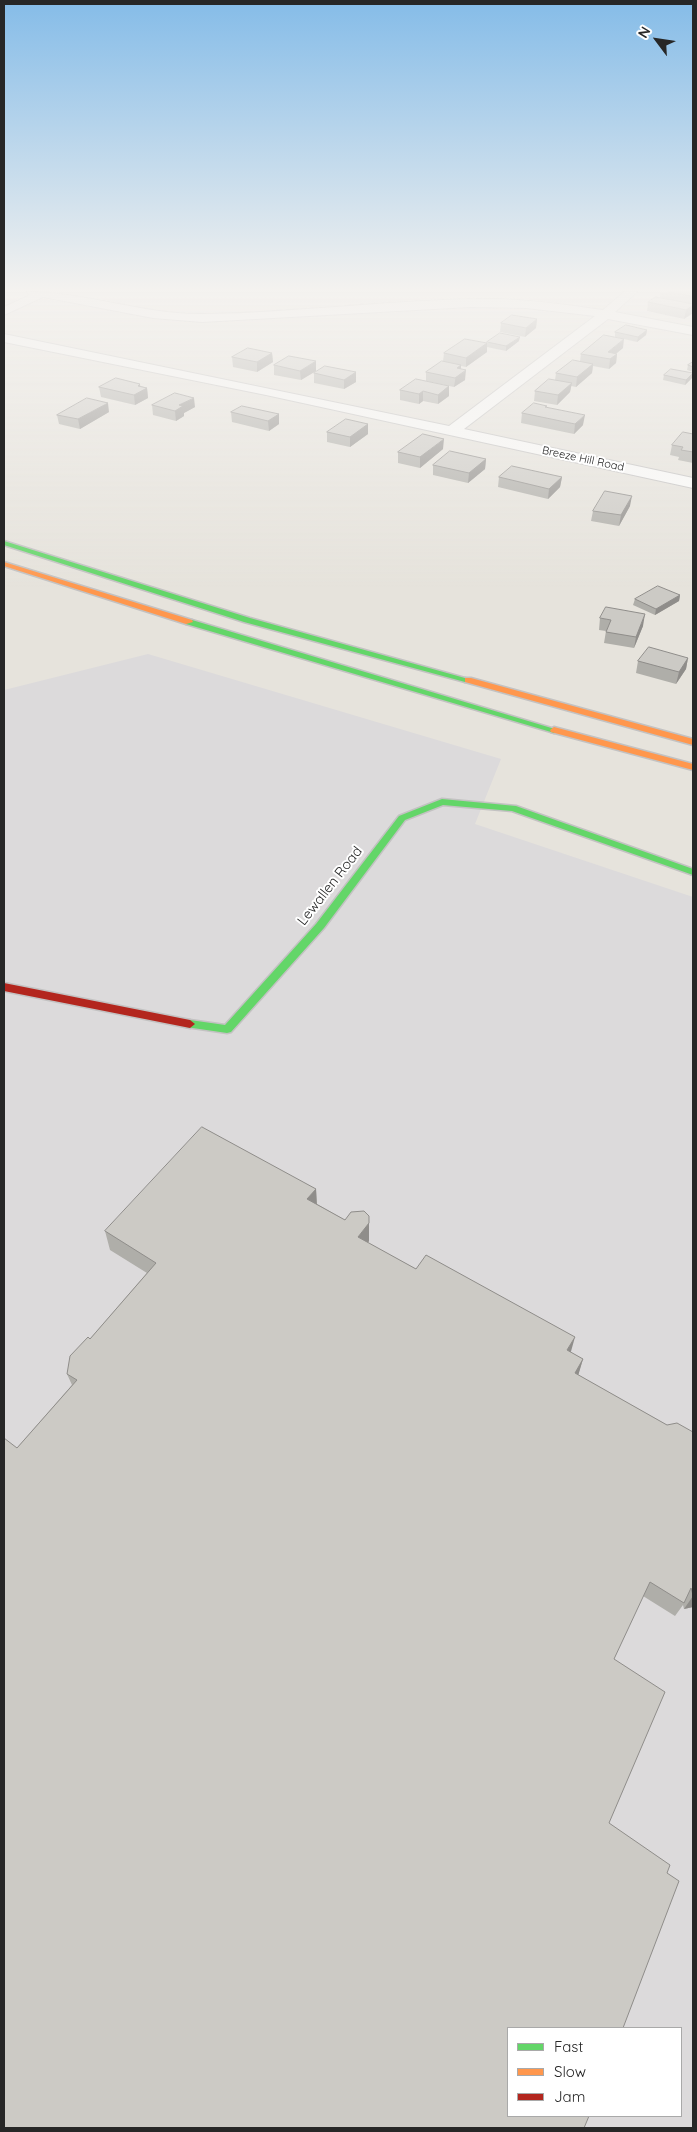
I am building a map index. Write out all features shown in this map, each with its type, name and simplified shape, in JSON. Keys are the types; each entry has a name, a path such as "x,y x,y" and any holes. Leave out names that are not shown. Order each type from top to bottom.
{"main road":[{"path":"4,543 247,620 693,742"},
{"path":"4,564 320,662 546,728 693,767"},
{"name":"Lewallen Road","path":"4,987 227,1029 320,926 402,818 442,802 513,808 693,872"}],"street":[{"name":"Breeze Hill Road","path":"262,391 693,483"},
{"path":"452,431 504,391"}],"shaded area":[{"path":"148,654 501,759 475,824 693,897 693,2128 4,2128 4,690"}],"building":[{"path":"119,391 141,391 134,395"},
{"path":"407,391 422,391 419,394"},
{"path":"425,391 442,391 438,395"},
{"path":"538,391 562,391 558,395"},
{"path":"175,393 194,398 179,405 183,406 175,411 152,405"},
{"path":"87,398 108,403 78,419 57,415"},
{"path":"534,403 585,415 575,424 522,413"},
{"path":"242,406 279,414 268,421 231,412"},
{"path":"346,419 368,424 350,437 327,432"},
{"path":"683,432 693,434 693,452 681,450 683,447 672,445"},
{"path":"423,434 444,439 420,457 398,452"},
{"path":"450,451 486,459 469,473 433,465"},
{"path":"512,466 562,477 549,489 499,477"},
{"path":"605,491 632,496 621,515 593,511"},
{"path":"658,586 680,595 656,609 635,599"},
{"path":"606,607 645,614 636,637 606,632 611,620 600,618"},
{"path":"649,647 688,658 679,672 638,661"},
{"path":"202,1127 316,1189 307,1199 345,1220 351,1212 364,1211 369,1216 369,1223 358,1237 416,1269 426,1255 575,1337 567,1350 583,1359 575,1373 667,1425 677,1423 693,1432 693,1595 691,1588 684,1603 650,1582 614,1659 665,1692 609,1823 670,1865 667,1873 679,1881 623,2027 507,2027 507,2117 589,2117 584,2128 4,2128 4,1438 17,1448 77,1380 67,1374 70,1356 88,1337 90,1339 156,1263 105,1231"}],"traffic: fast":[{"path":"4,543 247,620 468,680"},
{"path":"189,622 554,730"},
{"path":"190,1024 227,1029 320,926 402,818 442,802 513,808 693,872"}],"traffic: slow":[{"path":"4,564 189,622"},
{"path":"468,680 693,742"},
{"path":"554,730 693,767"}],"traffic: jam":[{"path":"4,987 190,1024"}]}
